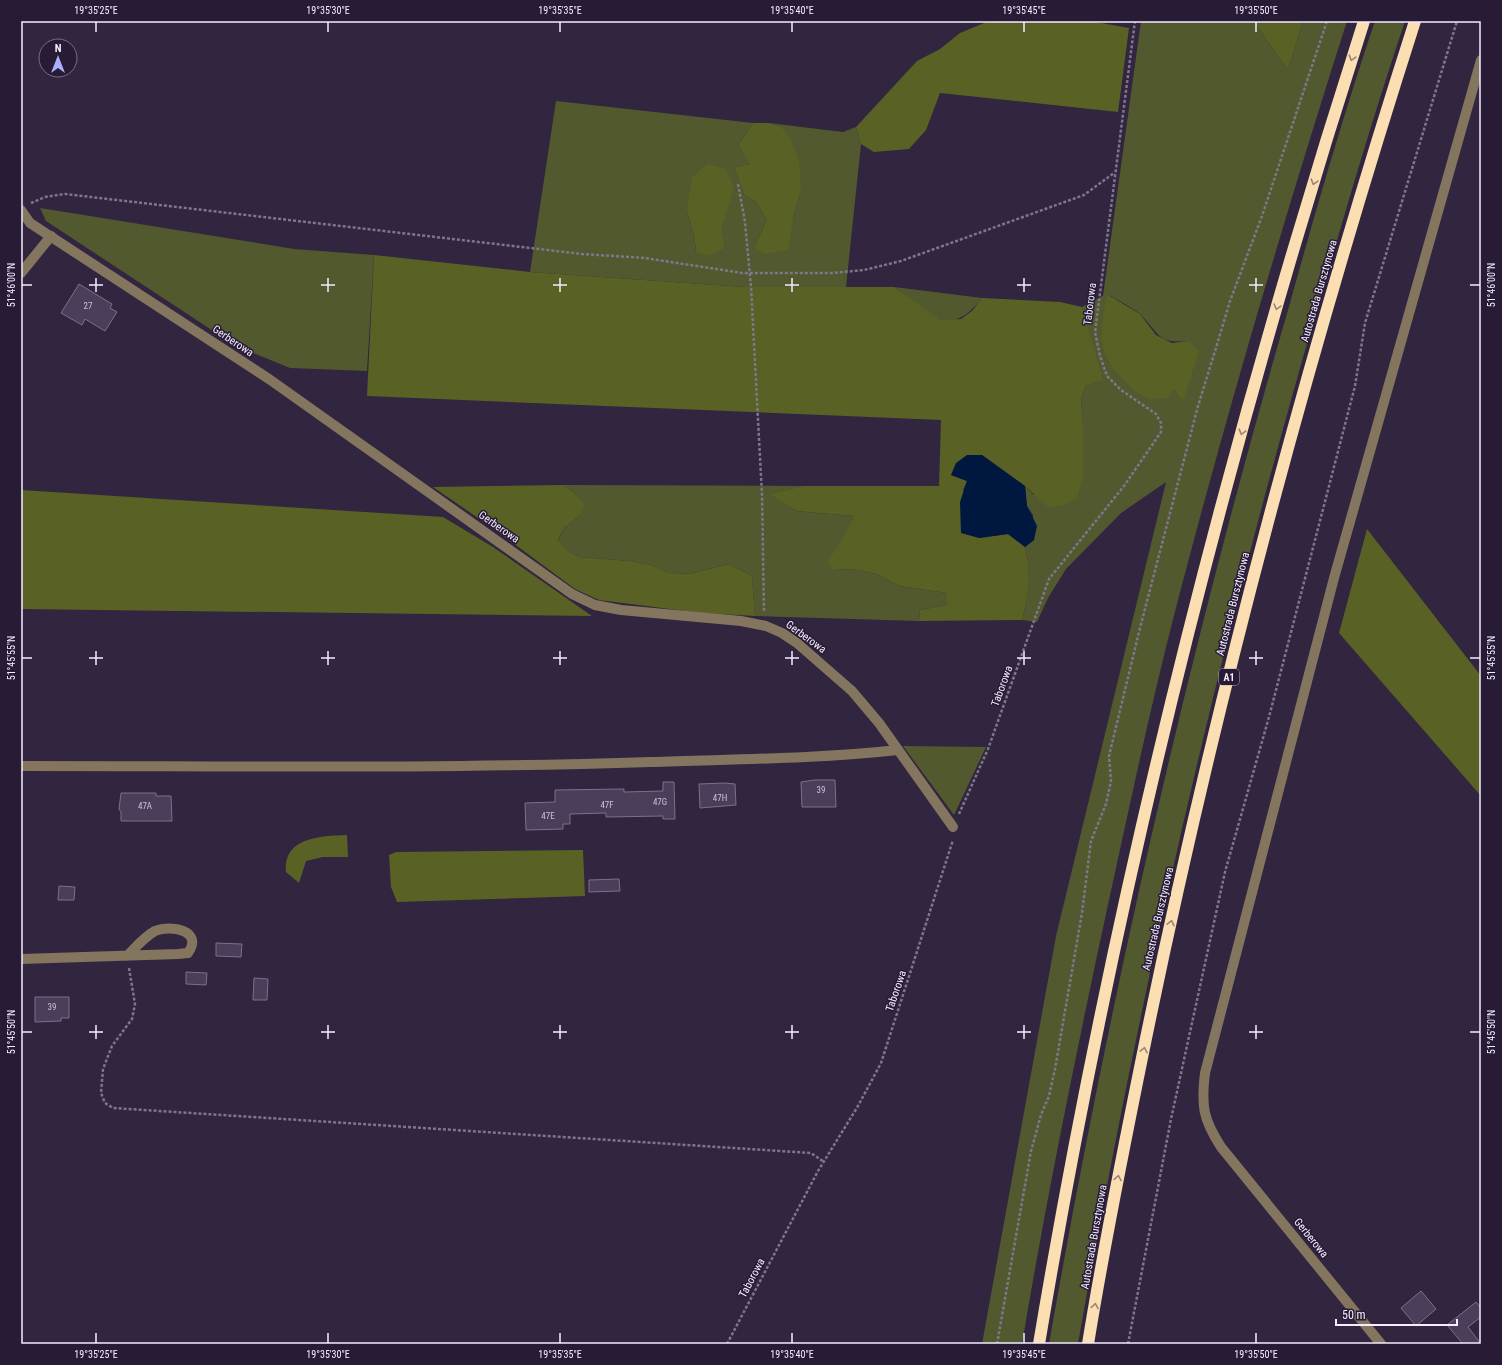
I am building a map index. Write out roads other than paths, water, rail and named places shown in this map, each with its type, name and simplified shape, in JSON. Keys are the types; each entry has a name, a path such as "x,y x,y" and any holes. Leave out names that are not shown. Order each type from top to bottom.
{"highway":[{"path":"1039,1344 1080,1123 1111,968 1176,683 1242,431 1281,291 1364,21"},
{"name":"Autostrada Bursztynowa","path":"1088,1344 1120,1166 1156,992 1216,727 1262,545 1303,392 1358,204 1415,21"}],"street":[{"name":"Gerberowa","path":"1381,1344 1221,1147 1205,1119 1202,1095 1205,1073 1334,578 1481,60"},
{"name":"Gerberowa","path":"24,207 30,223 269,379 572,594 595,606 621,610 741,621 762,625 782,633 797,643 852,691 879,722 953,827"},
{"path":"21,273 51,236"},
{"path":"21,766 214,766 335,768 411,765 592,764 848,756 898,750"},
{"path":"21,958 127,956 188,953 192,948 191,939 186,932 178,928 166,928 155,931 144,938 127,956"}],"water":[{"path":"967,455 982,455 1025,486 1027,506 1037,526 1034,540 1025,547 1008,534 979,538 961,533 960,502 967,481 951,475 956,463"}]}
